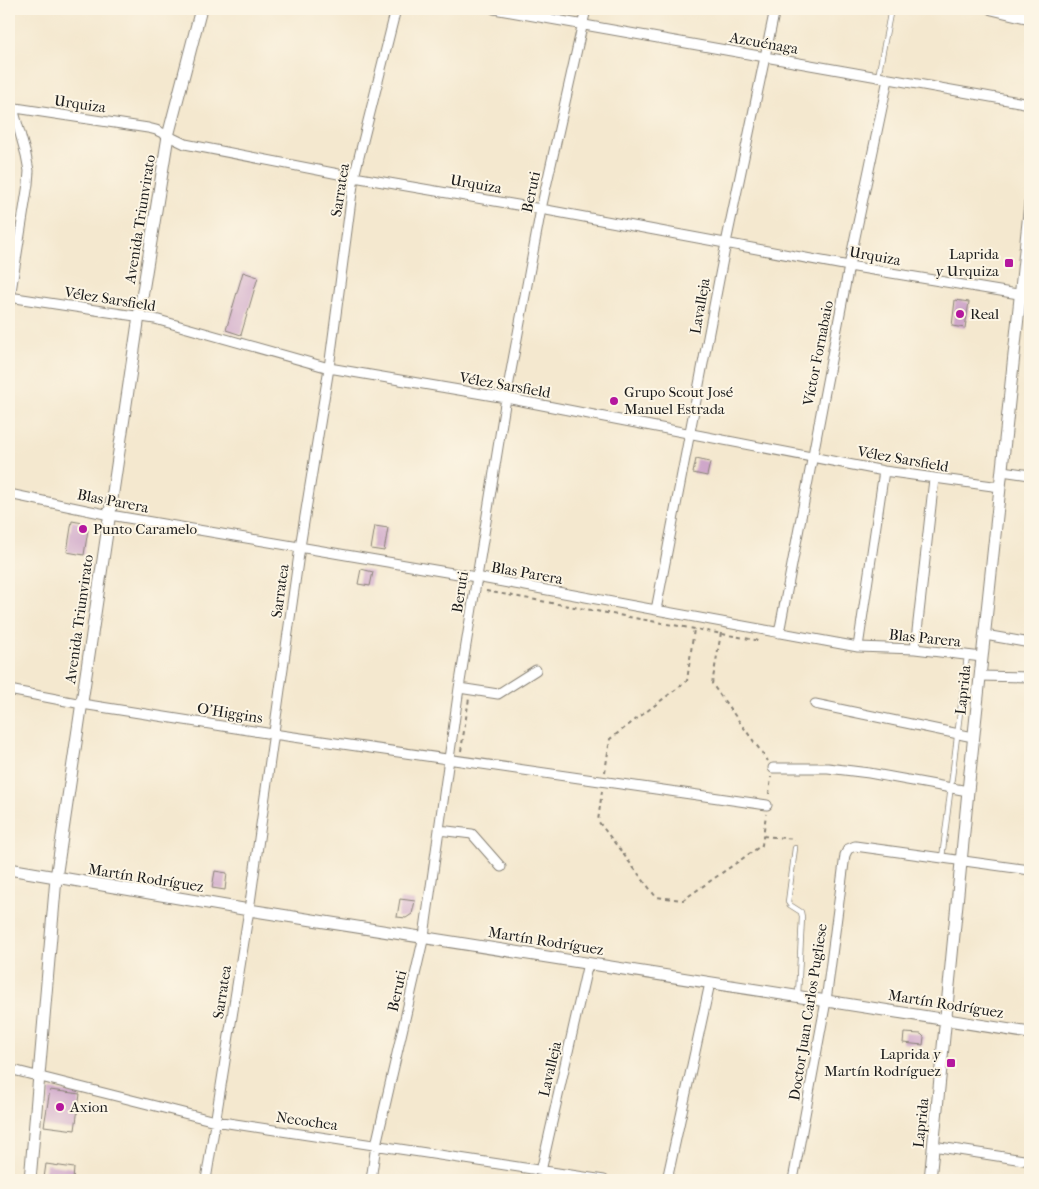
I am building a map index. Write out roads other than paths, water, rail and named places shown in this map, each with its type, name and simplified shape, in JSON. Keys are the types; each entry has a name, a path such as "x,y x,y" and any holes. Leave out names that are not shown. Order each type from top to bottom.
{"street":[{"name":"Avenida Triunvirato","path":"30,1180 56,878 139,316 168,136 200,9"},
{"name":"Sarratea","path":"206,1180 248,910 300,547 329,368 354,177 396,9"},
{"name":"Azcuénaga","path":"494,9 1030,104"},
{"name":"Beruti","path":"371,1180 376,1145 424,936 459,688 506,398 541,209 586,9"},
{"name":"Lavalleja","path":"656,610 726,243 775,9"},
{"path":"992,9 1030,18"},
{"name":"Víctor Fornabaio","path":"779,633 848,266 888,79"},
{"name":"Urquiza","path":"11,108 148,128 185,144 354,177 541,209 848,266 1025,295"},
{"path":"9,299 29,171 11,108"},
{"name":"Laprida","path":"930,1180 973,737 1000,487 1025,295 1030,203"},
{"name":"Vélez Sarsfield","path":"9,299 139,316 329,368 506,398 884,471 1000,487"},
{"path":"858,647 884,471"},
{"path":"1002,471 1030,474"},
{"path":"915,649 934,479"},
{"name":"Blas Parera","path":"9,494 110,515 476,577 858,647 915,649 982,657"},
{"path":"985,635 1030,643"},
{"path":"459,688 498,694 536,670"},
{"path":"980,676 1030,677"},
{"name":"O'Higgins","path":"9,690 82,704 273,734 767,805"},
{"path":"815,704 973,737"},
{"path":"772,768 828,768 869,773 968,792"},
{"path":"439,830 472,834 501,867"},
{"name":"Doctor Juan Carlos Pugliese","path":"793,1180 826,1000 845,855 848,849 855,846 942,858"},
{"path":"942,858 1030,870"},
{"name":"Martín Rodríguez","path":"9,869 248,910 424,936 1030,1033"},
{"name":"Lavalleja","path":"540,1176 588,963"},
{"path":"667,1180 710,983"},
{"name":"Necochea","path":"9,1069 215,1121 376,1145 540,1176 604,1180"},
{"path":"933,1146 1030,1162"}],"lane":[{"path":"878,77 890,14"},
{"path":"942,858 967,656"},
{"path":"795,848 788,902 790,906 801,912 802,917 798,996"}],"place":[{"name":"Laprida y Urquiza","path":"1009,263"},
{"name":"Real","path":"960,314"},
{"name":"Grupo Scout José Manuel Estrada","path":"614,401"},
{"name":"Punto Caramelo","path":"83,529"},
{"name":"Laprida y Martín Rodríguez","path":"951,1063"},
{"name":"Axion","path":"60,1107"}]}
